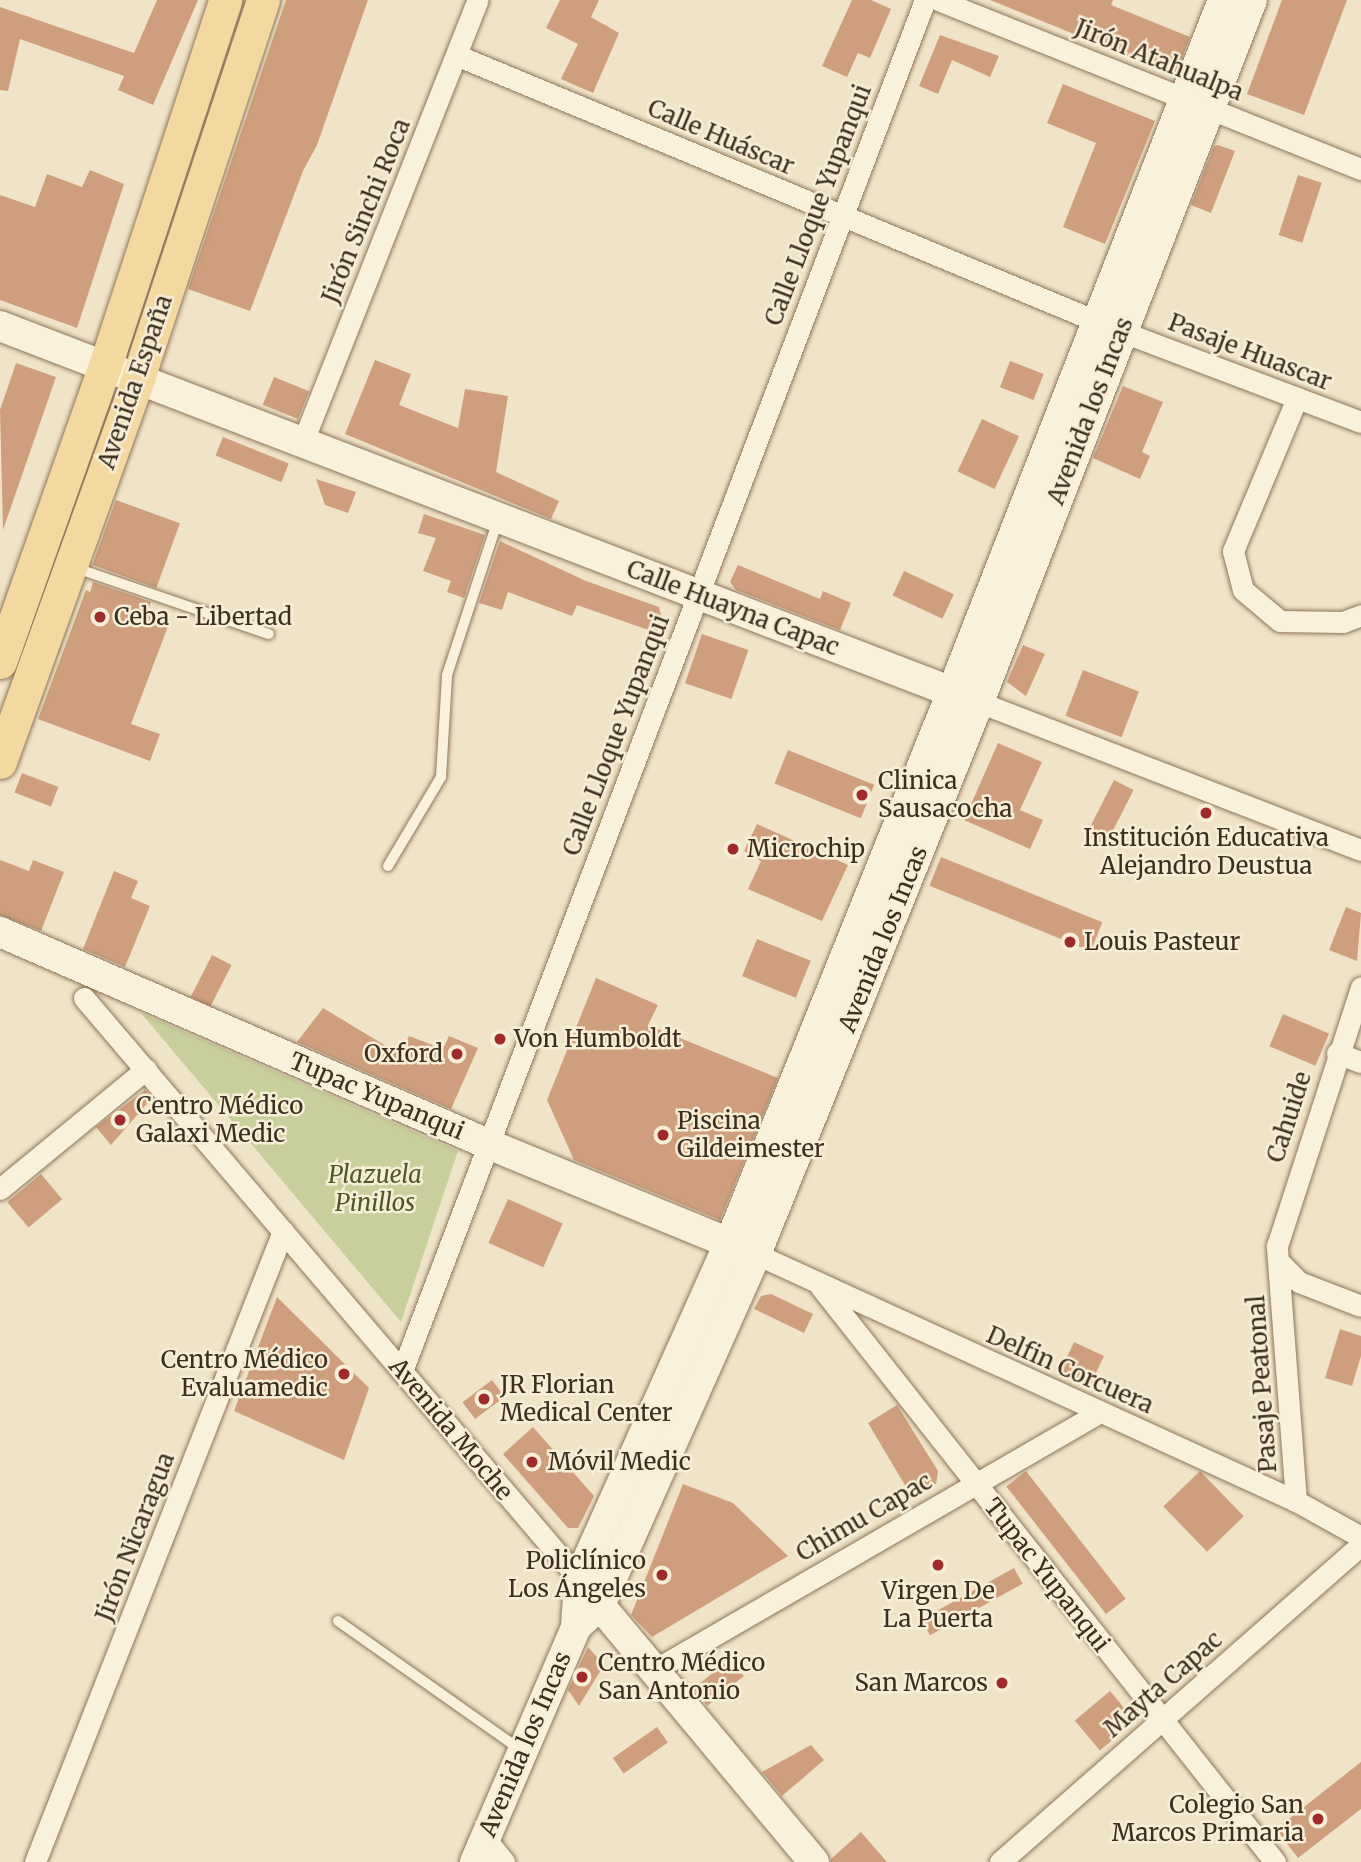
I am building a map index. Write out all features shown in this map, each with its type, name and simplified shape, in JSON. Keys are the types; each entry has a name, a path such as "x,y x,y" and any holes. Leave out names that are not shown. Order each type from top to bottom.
{"main road":[{"name":"Avenida España","path":"0,662 105,366 225,0"},
{"name":"Avenida España","path":"0,762 138,378 262,0"}],"street":[{"name":"Jirón Sinchi Roca","path":"303,442 478,0"},
{"name":"Calle Lloque Yupanqui","path":"402,1371 925,0"},
{"name":"Jirón Atahualpa","path":"938,0 1361,169"},
{"name":"Avenida los Incas","path":"1197,103 1223,0"},
{"name":"Avenida los Incas","path":"576,1627 600,1605 965,697 1197,103 1252,0"},
{"name":"Calle Huáscar","path":"456,55 1109,327"},
{"name":"Calle Huayna Capac","path":"0,326 1361,850"},
{"name":"Pasaje Huascar","path":"1109,327 1361,422"},
{"path":"1297,398 1233,551 1243,590 1280,621 1343,622 1361,615"},
{"name":"Tupac Yupanqui","path":"0,932 488,1144 743,1248"},
{"name":"Cahuide","path":"1281,1264 1280,1232 1361,987"},
{"name":"Avenida Moche","path":"84,998 656,1669 814,1862"},
{"path":"1338,1053 1361,1062"},
{"path":"0,1189 146,1069"},
{"name":"Jirón Nicaragua","path":"35,1862 283,1231"},
{"name":"Avenida los Incas","path":"479,1849 576,1627 579,1579 743,1248"},
{"name":"Delfin Corcuera","path":"743,1248 820,1286 1296,1501 1361,1537"},
{"path":"1281,1264 1299,1282 1361,1306"},
{"name":"Pasaje Peatonal","path":"1281,1264 1296,1501"},
{"name":"Tupac Yupanqui","path":"820,1286 1275,1862"},
{"name":"Chimu Capac","path":"656,1669 1100,1412"},
{"name":"Mayta Capac","path":"1000,1862 1361,1545"},
{"path":"479,1849 504,1862"}],"lane":[{"path":"388,866 441,777 447,675 499,517"},
{"path":"70,566 269,634"},
{"path":"338,1621 522,1750"}],"green space":[{"name":"Plazuela Pinillos","path":"141,1013 458,1151 401,1322"}],"building":[{"path":"157,0 198,0 153,105 118,90 124,76 20,39 8,91 0,90 0,7 134,53"},
{"path":"286,0 368,0 317,145 303,171 250,311 188,289"},
{"path":"560,0 599,0 591,17 619,33 593,93 561,79 578,44 546,28"},
{"path":"852,0 871,0 891,9 870,58 858,53 847,77 822,66"},
{"path":"990,0 1113,0 1111,5 1190,37 1175,75"},
{"path":"1282,0 1347,0 1304,115 1247,94"},
{"path":"940,35 999,56 990,77 952,60 938,94 919,86"},
{"path":"1063,84 1155,121 1105,244 1063,227 1096,143 1047,123"},
{"path":"1214,146 1235,151 1211,213 1191,205"},
{"path":"90,170 124,184 77,328 0,300 0,195 35,207 47,174 82,187"},
{"path":"1298,175 1322,183 1302,243 1279,235"},
{"path":"375,360 411,374 399,405 458,428 465,389 508,396 496,472 559,501 551,519 345,434"},
{"path":"1010,361 1044,374 1034,400 1000,387"},
{"path":"16,363 56,377 3,530 0,410"},
{"path":"274,377 309,391 298,419 263,405"},
{"path":"1123,386 1163,402 1142,452 1150,456 1140,479 1093,458"},
{"path":"982,419 1019,436 995,489 957,472"},
{"path":"223,437 289,464 281,482 216,456"},
{"path":"316,479 356,492 348,513 325,505"},
{"path":"116,500 180,523 156,588 92,565"},
{"path":"424,514 485,535 464,598 447,592 451,581 423,571 436,538 418,533"},
{"path":"500,541 586,581 659,607 662,619 657,633 577,605 572,616 508,592 502,610 479,603"},
{"path":"738,565 820,599 823,591 851,603 840,630 736,590 730,582"},
{"path":"904,571 954,594 942,619 893,595"},
{"path":"93,582 151,602 147,613 170,621 131,724 160,734 150,761 38,719 86,590 90,592"},
{"path":"702,634 748,650 731,699 685,683"},
{"path":"1023,645 1045,654 1026,696 1007,682"},
{"path":"1083,670 1139,692 1121,737 1065,716"},
{"path":"998,743 1042,762 1020,810 1043,820 1030,849 964,820"},
{"path":"788,750 874,785 861,818 775,783"},
{"path":"22,773 58,787 51,807 14,793"},
{"path":"1114,780 1134,790 1105,845 1086,835"},
{"path":"757,824 848,865 822,921 748,889 761,861 744,851"},
{"path":"941,857 1102,922 1091,951 929,886"},
{"path":"0,860 29,871 33,860 64,872 41,931 0,915"},
{"path":"114,871 138,881 131,898 150,906 125,967 83,949"},
{"path":"1346,907 1361,913 1357,961 1329,950"},
{"path":"757,939 811,961 796,998 742,976"},
{"path":"212,955 232,965 210,1007 191,997"},
{"name":"Piscina Gildeimester","path":"596,978 658,1005 648,1025 778,1078 720,1220 574,1160 547,1100"},
{"path":"323,1008 401,1055 409,1036 443,1049 449,1036 478,1048 451,1109 297,1042"},
{"path":"1283,1014 1329,1034 1315,1066 1269,1046"},
{"name":"Centro Médico Galaxi Medic","path":"145,1090 152,1098 111,1145 96,1127"},
{"path":"41,1174 62,1199 29,1228 7,1202"},
{"path":"508,1199 563,1223 543,1267 488,1243"},
{"path":"771,1294 813,1314 804,1333 754,1309 761,1296"},
{"path":"277,1297 369,1388 344,1460 234,1411"},
{"path":"1340,1329 1361,1336 1361,1356 1352,1386 1325,1378"},
{"path":"1074,1342 1104,1356 1090,1385 1060,1371"},
{"name":"JR Florian Medical Center","path":"492,1380 505,1397 475,1419 462,1402"},
{"path":"897,1405 938,1471 936,1484 912,1497 868,1423"},
{"path":"533,1427 594,1496 578,1528 568,1528 503,1454"},
{"path":"1026,1471 1126,1599 1106,1614 1006,1486"},
{"path":"1200,1471 1244,1516 1207,1552 1163,1506"},
{"path":"683,1484 733,1503 788,1556 652,1637 631,1615"},
{"path":"1014,1568 1023,1584 930,1635 921,1619"},
{"path":"588,1647 604,1665 579,1706 568,1690"},
{"path":"730,1659 744,1676 707,1706 693,1689"},
{"path":"1110,1691 1135,1721 1100,1750 1075,1721"},
{"path":"657,1727 668,1743 624,1774 613,1758"},
{"path":"811,1745 824,1760 782,1796 762,1772"},
{"name":"Colegio San Marcos Primaria","path":"1361,1762 1361,1809 1298,1858 1276,1829"},
{"path":"861,1832 887,1862 831,1862 831,1859"}],"place":[{"name":"Ceba - Libertad","path":"100,617"},
{"name":"Clinica Sausacocha","path":"862,795"},
{"name":"Institución Educativa Alejandro Deustua","path":"1206,813"},
{"name":"Microchip","path":"733,849"},
{"name":"Louis Pasteur","path":"1070,942"},
{"name":"Von Humboldt","path":"500,1039"},
{"name":"Oxford","path":"457,1054"},
{"name":"Centro Médico Galaxi Medic","path":"120,1120"},
{"name":"Piscina Gildeimester","path":"663,1135"},
{"name":"Centro Médico Evaluamedic","path":"344,1374"},
{"name":"JR Florian Medical Center","path":"484,1399"},
{"name":"Móvil Medic","path":"532,1462"},
{"name":"Virgen De La Puerta","path":"938,1565"},
{"name":"Policlínico Los Ángeles","path":"662,1575"},
{"name":"Centro Médico San Antonio","path":"582,1677"},
{"name":"San Marcos","path":"1002,1683"},
{"name":"Colegio San Marcos Primaria","path":"1318,1819"}]}
